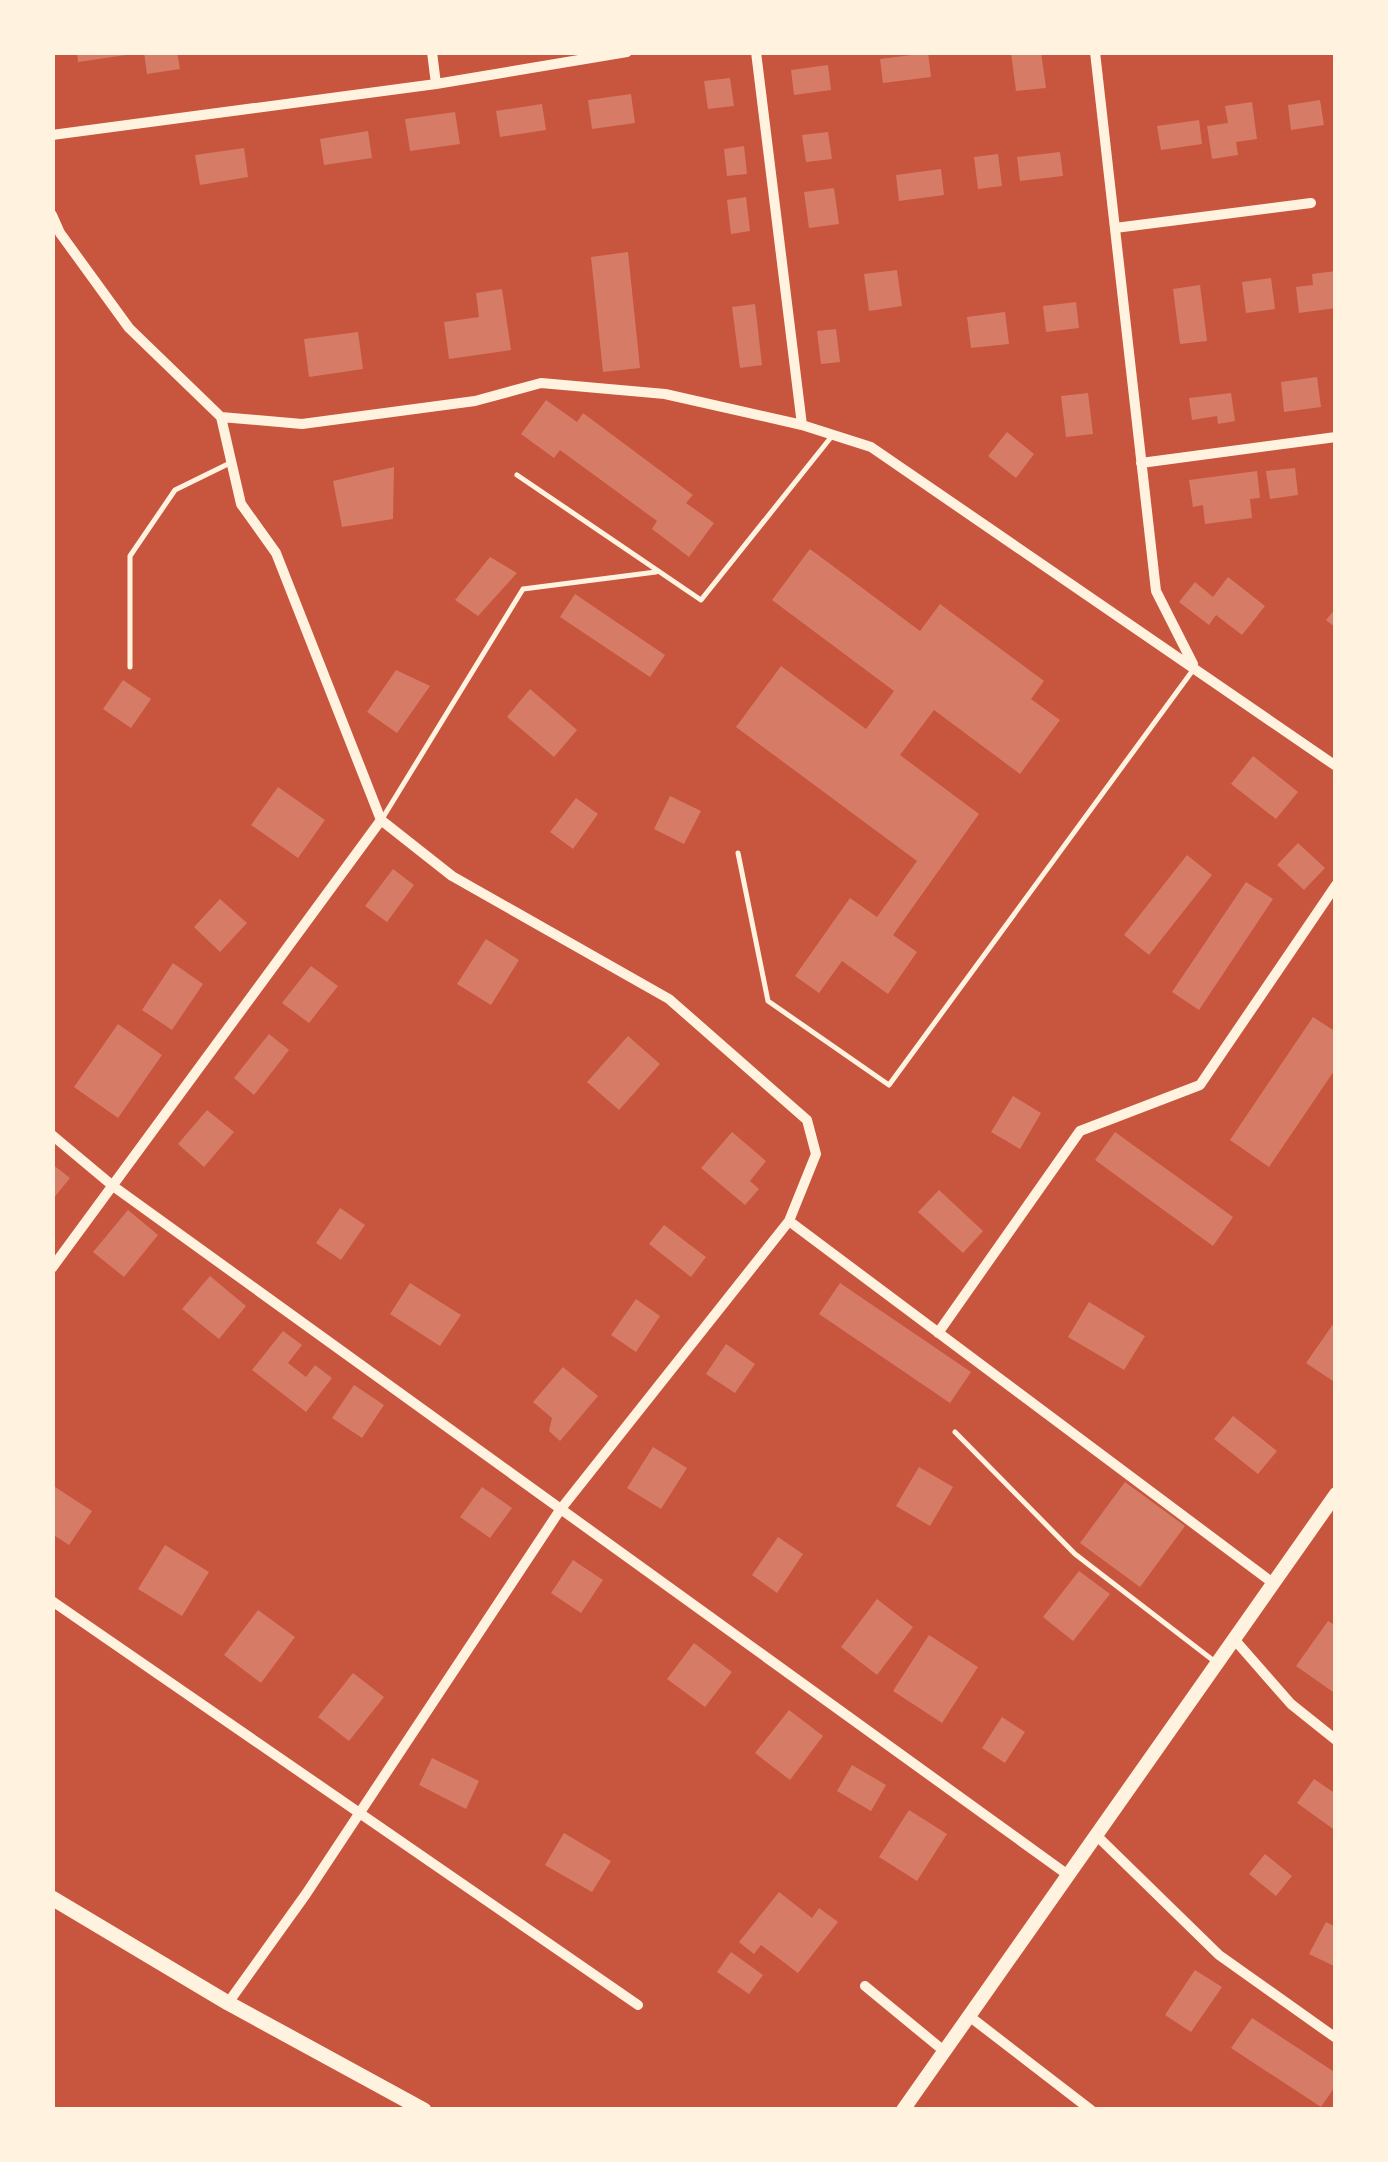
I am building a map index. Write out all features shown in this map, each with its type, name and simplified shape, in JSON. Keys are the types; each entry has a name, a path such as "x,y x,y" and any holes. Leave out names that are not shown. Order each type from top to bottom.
{"main road":[{"path":"903,2110 1336,1494"},
{"path":"52,1898 228,2003 424,2110"}],"street":[{"path":"432,52 436,84"},
{"path":"52,135 436,84 627,52"},
{"path":"756,52 802,425"},
{"path":"1096,52 1156,591 1195,667"},
{"path":"1115,228 1311,203"},
{"path":"52,215 60,233 129,328 221,417 241,504 276,554 381,820 452,876 669,1000 807,1120 816,1154 789,1221 560,1510 306,1894 228,2003"},
{"path":"221,417 302,424 476,402 541,382 664,394 802,425 871,446 1336,766"},
{"path":"1141,462 1336,438"},
{"path":"52,1268 381,820"},
{"path":"938,1332 1080,1131 1200,1085 1336,885"},
{"path":"52,1135 113,1186 1068,1875"},
{"path":"789,1221 1274,1583"},
{"path":"52,1601 638,2005"},
{"path":"1234,1640 1291,1704 1336,1740"},
{"path":"1096,1835 1219,1955 1336,2038"},
{"path":"865,1986 944,2052"},
{"path":"969,2016 1091,2110"}],"lane":[{"path":"517,475 701,600 833,435"},
{"path":"130,667 130,556 175,490 231,463"},
{"path":"381,820 522,589 659,572"},
{"path":"738,854 768,1001 889,1085 1195,667"},
{"path":"955,1432 1075,1554 1217,1663"}],"building":[{"path":"77,52 126,52 126,55 78,62"},
{"path":"144,52 177,52 180,69 147,74"},
{"path":"911,52 928,52 931,77 883,83 880,59 912,55"},
{"path":"1011,52 1041,52 1046,88 1016,91"},
{"path":"828,65 831,90 794,95 791,70"},
{"path":"730,78 734,106 708,109 704,81"},
{"path":"631,94 635,123 592,129 588,100"},
{"path":"1320,100 1324,125 1291,130 1288,105"},
{"path":"1252,102 1257,139 1236,142 1238,155 1212,159 1207,126 1228,123 1225,106"},
{"path":"542,104 546,130 500,137 496,111"},
{"path":"455,112 460,144 410,151 405,119"},
{"path":"1199,120 1202,144 1161,150 1157,126"},
{"path":"368,131 372,158 324,165 320,139"},
{"path":"828,132 832,159 806,162 802,135"},
{"path":"744,146 747,174 727,176 724,149"},
{"path":"244,148 248,177 200,185 195,155"},
{"path":"1060,152 1063,176 1020,181 1017,157"},
{"path":"998,154 1002,186 978,189 974,157"},
{"path":"941,169 944,195 899,201 896,175"},
{"path":"834,188 839,224 809,228 804,192"},
{"path":"746,197 750,231 731,234 727,200"},
{"path":"628,252 640,368 603,372 591,257"},
{"path":"897,270 902,306 869,311 864,274"},
{"path":"1336,271 1336,308 1299,313 1296,287 1313,285 1312,274"},
{"path":"1271,278 1275,309 1246,313 1242,282"},
{"path":"1200,285 1207,341 1180,344 1173,289"},
{"path":"502,289 511,350 449,359 444,322 479,317 476,293"},
{"path":"1076,302 1079,328 1046,332 1043,306"},
{"path":"755,304 762,365 740,368 732,307"},
{"path":"1005,312 1009,344 971,348 967,317"},
{"path":"836,329 840,362 821,364 817,331"},
{"path":"358,332 363,369 309,377 304,339"},
{"path":"1317,377 1321,407 1284,412 1281,382"},
{"path":"1088,393 1093,434 1066,437 1061,396"},
{"path":"1231,393 1235,421 1218,424 1217,416 1192,420 1189,398"},
{"path":"546,400 577,422 583,413 693,495 686,503 714,523 689,557 652,529 657,521 560,450 554,458 521,434"},
{"path":"1007,432 1034,454 1016,478 988,456"},
{"path":"394,467 393,519 342,527 333,481"},
{"path":"1295,468 1298,495 1270,499 1266,471"},
{"path":"1257,471 1260,498 1250,499 1252,518 1205,524 1203,505 1193,507 1189,480"},
{"path":"810,549 920,631 940,604 1044,681 1031,699 1060,720 1020,774 934,710 900,755 979,814 893,935 917,952 888,994 842,961 819,993 795,976 850,898 877,917 917,861 736,727 781,666 866,729 894,691 772,600"},
{"path":"490,557 517,573 478,616 455,600"},
{"path":"1228,577 1265,606 1242,635 1216,615 1209,625 1179,602 1195,582 1213,597"},
{"path":"575,594 665,655 650,677 560,617"},
{"path":"1336,608 1336,628 1326,620"},
{"path":"396,670 430,686 397,733 367,712"},
{"path":"123,680 151,699 131,728 103,709"},
{"path":"530,689 577,730 554,757 507,717"},
{"path":"1253,756 1298,792 1276,819 1231,784"},
{"path":"278,787 325,820 298,858 251,825"},
{"path":"670,796 701,811 684,844 654,829"},
{"path":"576,798 598,814 573,849 550,832"},
{"path":"1298,843 1325,868 1304,890 1277,865"},
{"path":"1187,855 1212,875 1149,955 1124,935"},
{"path":"393,869 414,885 387,922 365,906"},
{"path":"1246,882 1273,899 1199,1010 1172,992"},
{"path":"220,899 247,923 220,952 194,927"},
{"path":"486,939 519,960 491,1005 457,984"},
{"path":"173,963 203,984 172,1030 142,1010"},
{"path":"311,966 338,986 309,1023 282,1003"},
{"path":"1313,1017 1336,1032 1336,1068 1269,1167 1230,1140"},
{"path":"118,1024 162,1055 118,1118 74,1087"},
{"path":"269,1034 289,1050 254,1095 234,1078"},
{"path":"628,1036 660,1064 619,1110 587,1082"},
{"path":"1013,1096 1041,1113 1020,1149 991,1132"},
{"path":"207,1110 234,1132 204,1167 178,1144"},
{"path":"732,1132 766,1161 750,1181 759,1189 745,1205 701,1168"},
{"path":"1115,1132 1233,1217 1213,1246 1095,1160"},
{"path":"52,1164 70,1178 52,1200"},
{"path":"939,1190 983,1231 963,1253 918,1212"},
{"path":"340,1208 365,1225 341,1260 316,1243"},
{"path":"128,1210 158,1235 124,1277 93,1252"},
{"path":"664,1225 706,1257 691,1277 649,1244"},
{"path":"210,1276 246,1306 219,1339 182,1309"},
{"path":"410,1283 461,1315 440,1346 390,1314"},
{"path":"840,1283 971,1372 950,1403 819,1314"},
{"path":"636,1299 660,1316 636,1352 611,1335"},
{"path":"1089,1302 1145,1336 1124,1370 1068,1337"},
{"path":"1336,1320 1336,1383 1306,1363"},
{"path":"283,1331 302,1345 288,1363 306,1377 315,1365 332,1378 306,1412 252,1370"},
{"path":"726,1344 755,1364 735,1393 706,1374"},
{"path":"563,1367 598,1396 560,1441 549,1431 552,1418 533,1402"},
{"path":"354,1385 384,1405 362,1438 332,1418"},
{"path":"1233,1416 1277,1451 1258,1474 1214,1439"},
{"path":"653,1447 687,1468 661,1509 627,1488"},
{"path":"919,1467 953,1487 930,1526 896,1506"},
{"path":"1125,1482 1185,1526 1140,1587 1080,1543"},
{"path":"52,1485 92,1511 69,1545 52,1534"},
{"path":"482,1487 512,1508 490,1538 460,1517"},
{"path":"778,1537 803,1554 777,1593 752,1575"},
{"path":"165,1545 209,1572 182,1616 138,1589"},
{"path":"573,1560 603,1580 581,1613 551,1593"},
{"path":"1079,1571 1110,1594 1073,1641 1043,1617"},
{"path":"877,1599 913,1627 877,1675 841,1647"},
{"path":"258,1610 295,1637 261,1683 224,1655"},
{"path":"1328,1621 1336,1626 1336,1694 1296,1666"},
{"path":"929,1635 978,1667 942,1723 893,1691"},
{"path":"694,1643 732,1672 705,1707 667,1679"},
{"path":"353,1673 384,1697 349,1741 318,1717"},
{"path":"789,1710 823,1736 790,1780 755,1753"},
{"path":"1002,1717 1025,1732 1005,1763 982,1748"},
{"path":"432,1758 479,1781 466,1809 419,1785"},
{"path":"852,1765 886,1785 871,1811 837,1791"},
{"path":"1314,1779 1336,1794 1336,1831 1297,1803"},
{"path":"909,1810 947,1834 917,1881 879,1857"},
{"path":"564,1833 611,1861 592,1892 545,1865"},
{"path":"1265,1854 1292,1876 1276,1896 1249,1874"},
{"path":"779,1892 812,1918 819,1908 838,1922 798,1973 761,1945 754,1954 739,1942"},
{"path":"1326,1922 1336,1927 1336,1967 1309,1954"},
{"path":"731,1952 763,1975 749,1994 717,1972"},
{"path":"1195,1970 1222,1987 1191,2032 1165,2015"},
{"path":"1252,2018 1336,2073 1336,2085 1321,2107 1231,2048"}]}
